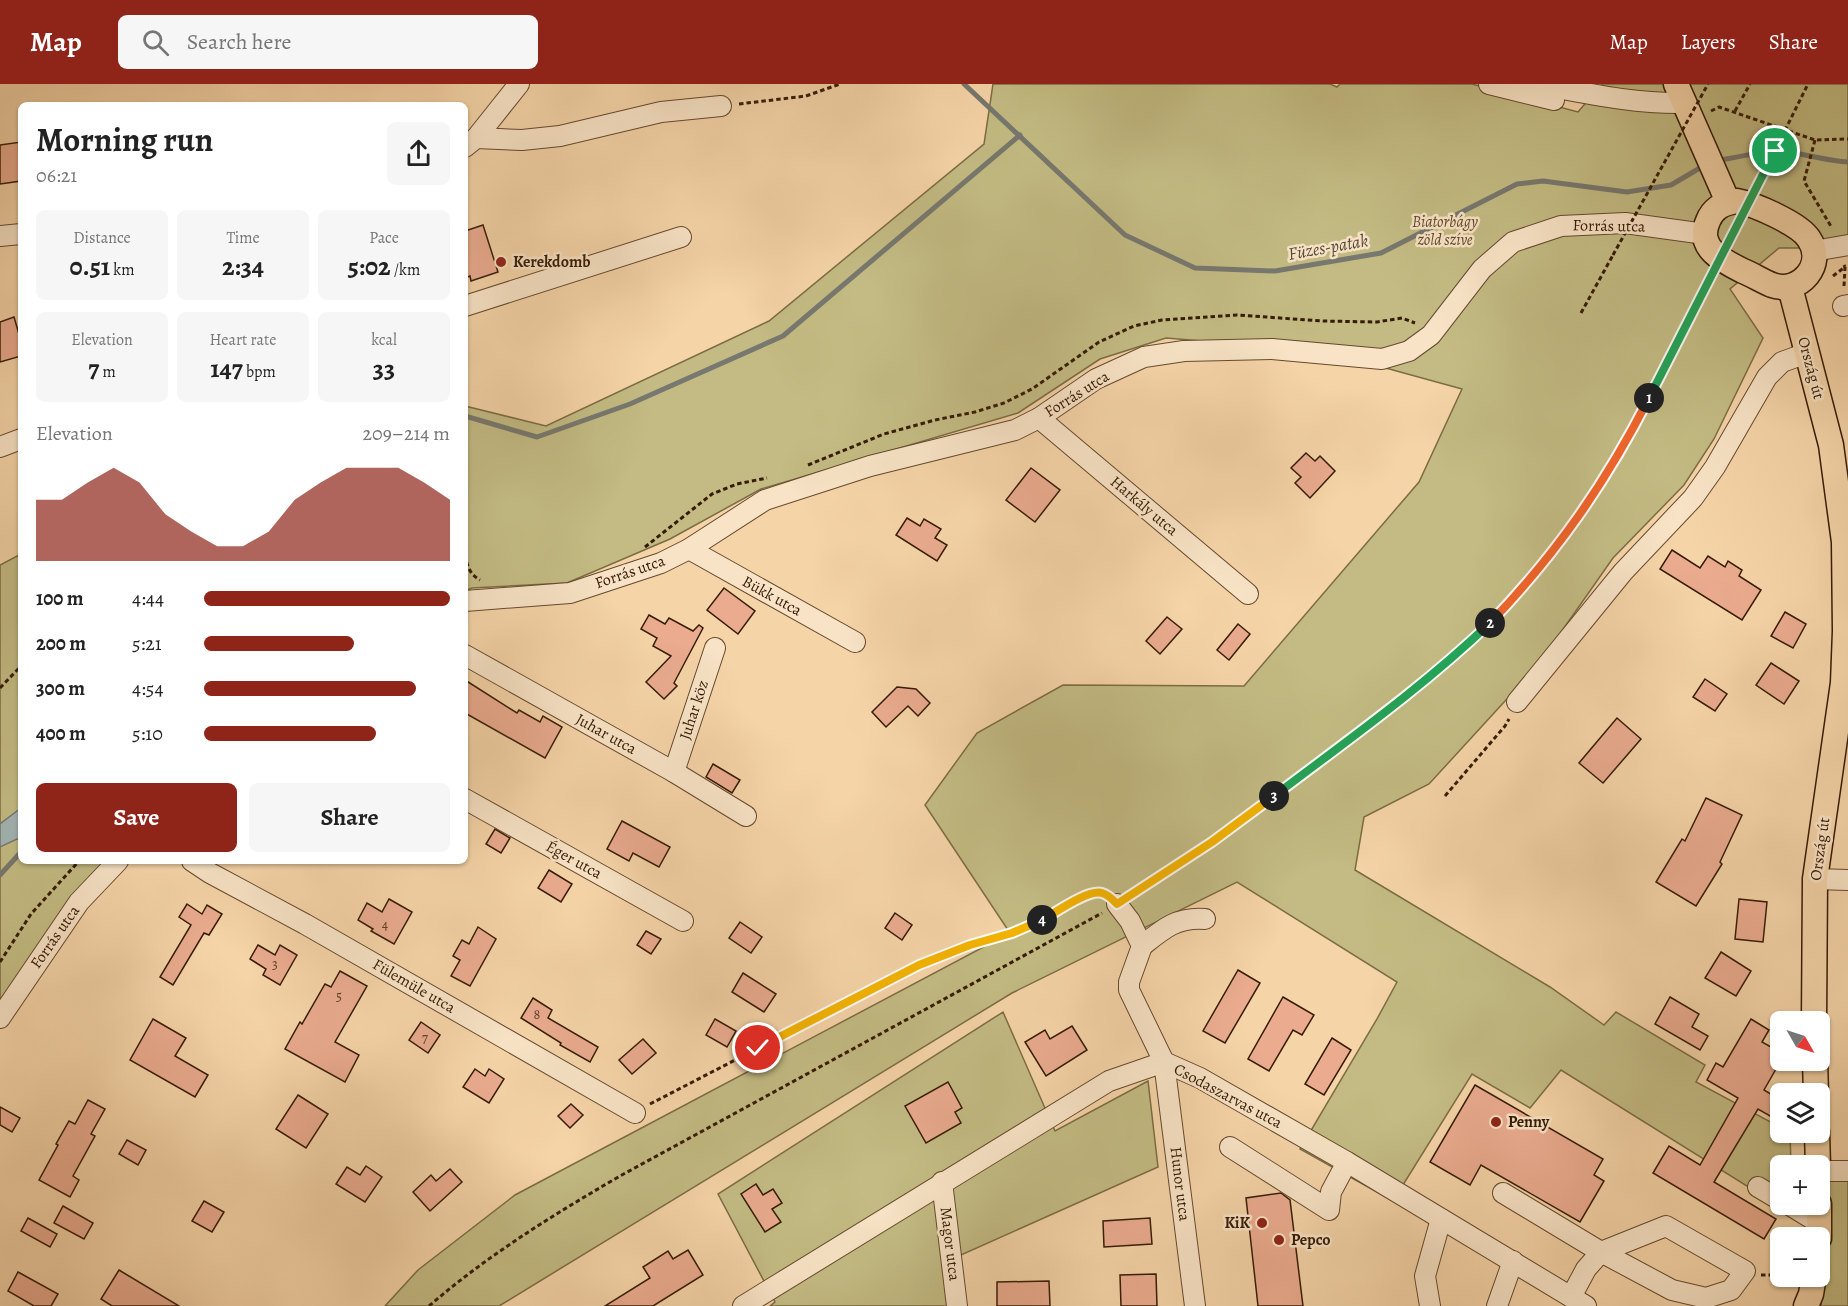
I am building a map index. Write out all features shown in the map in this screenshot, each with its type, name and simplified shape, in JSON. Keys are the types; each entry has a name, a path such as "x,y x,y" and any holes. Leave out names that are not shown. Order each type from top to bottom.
{"main road":[{"path":"1680,93 1728,202"},
{"path":"1728,202 1748,203 1804,232 1810,239 1814,251 1814,262 1807,277 1790,287 1773,285 1720,259 1712,252 1705,234 1707,223 1713,212 1728,202"},
{"name":"Ország út","path":"1790,287 1831,445 1846,542 1843,683 1815,879 1814,1011"},
{"path":"1806,1306 1812,1287"}],"street":[{"path":"471,142 519,84"},
{"path":"1489,84 1569,103 1592,104 1613,98"},
{"path":"1537,84 1613,98 1664,103 1680,93"},
{"path":"471,142 551,137 661,112 721,106"},
{"name":"Forrás utca","path":"468,601 570,593 661,563 689,549 765,500 870,466 1015,430 1039,418 1096,379 1144,357 1184,351 1272,349 1382,359 1409,351 1431,335 1482,269 1513,242 1561,226 1625,223 1705,234"},
{"path":"0,236 18,234"},
{"path":"468,305 681,237"},
{"path":"1814,251 1848,245"},
{"path":"1517,702 1623,572 1693,498 1715,467 1767,377 1782,362 1807,353"},
{"name":"Harkály utca","path":"1039,418 1248,594"},
{"path":"0,447 18,440"},
{"name":"Bükk utca","path":"689,549 855,642"},
{"name":"Juhar köz","path":"674,772 715,648"},
{"name":"Juhar utca","path":"468,657 674,772 746,816"},
{"name":"Éger utca","path":"468,801 683,921"},
{"name":"Forrás utca","path":"0,1018 79,902 115,864"},
{"name":"Fülemüle utca","path":"196,864 635,1113"},
{"path":"1815,879 1848,880"},
{"path":"1117,904 1130,921 1142,946 1165,927 1189,918 1205,919"},
{"name":"Hunor utca","path":"1142,946 1129,982 1129,990 1164,1062 1195,1306"},
{"name":"Csodaszarvas utca","path":"744,1306 1109,1080 1164,1062 1200,1078 1347,1162 1578,1302"},
{"path":"1230,1147 1329,1210 1331,1191 1347,1162"},
{"path":"1830,1171 1848,1171"},
{"name":"Magor utca","path":"942,1182 957,1306"},
{"path":"1758,1186 1770,1194"},
{"path":"1503,1193 1601,1252 1672,1290 1706,1298 1731,1290 1745,1271 1666,1226 1601,1252 1586,1269 1578,1302"},
{"path":"1430,1306 1425,1276 1441,1219"},
{"path":"1500,1303 1513,1261"}],"path":[{"path":"721,106 806,96 840,84"},
{"path":"1581,313 1708,84"},
{"path":"1734,111 1750,84"},
{"path":"429,1306 495,1253 620,1176 1117,904 1212,842 1383,714 1453,658 1491,622 1546,560 1604,481 1682,335 1808,84"},
{"path":"1804,181 1815,140 1848,140"},
{"path":"0,688 18,669"},
{"path":"1445,796 1505,726 1517,702"},
{"path":"0,962 32,914 76,864"},
{"path":"635,1113 919,965 970,945 1030,926 1087,895 1100,892 1117,904"}],"green space":[{"name":"Biatorbágy zöld szíve","path":"993,84 1330,84 1337,87 1340,84 1472,84 1578,112 1602,84 1848,84 1848,243 1823,248 1779,248 1730,289 1763,338 1714,439 1684,485 1613,558 1538,665 1429,784 1364,817 1355,870 1550,987 1604,1025 1616,1012 1705,1065 1696,1082 1770,1122 1770,1143 1790,1143 1791,1155 1770,1155 1770,1200 1561,1070 1530,1108 1472,1074 1393,1201 1300,1149 1397,982 1237,882 1012,993 499,1306 385,1306 418,1270 515,1195 1010,933 925,805 977,733 1063,685 1244,686 1419,482 1462,389 1324,351 1166,338 1100,359 1018,413 761,489 670,539 567,583 468,590 468,407 546,426 769,321 984,144"},
{"path":"18,556 18,864 116,864 0,1018 0,565"},
{"path":"1003,1012 1055,1131 1148,1081 1158,1167 943,1263 948,1306 770,1306 775,1302 718,1194"},
{"path":"1848,1171 1848,1306 1821,1306 1823,1287 1830,1287 1830,1227 1826,1227 1825,1215 1830,1215 1830,1177"}],"shaded area":[{"path":"18,810 18,839 0,847 0,824"}],"building":[{"path":"18,142 18,181 0,184 0,145"},
{"path":"483,225 498,272 471,281 470,276 468,277 468,230"},
{"path":"14,317 18,331 18,357 0,362 0,322"},
{"path":"1306,453 1315,461 1320,456 1335,471 1310,498 1295,483 1301,477 1291,468"},
{"path":"1031,468 1060,490 1035,522 1006,500"},
{"path":"907,518 920,526 924,519 941,529 935,538 947,545 937,561 896,535"},
{"path":"1672,550 1700,568 1708,556 1725,567 1728,561 1742,570 1739,576 1761,590 1742,620 1660,569"},
{"path":"724,588 755,611 738,634 707,610"},
{"path":"1785,612 1806,624 1793,648 1771,636"},
{"path":"649,615 665,624 669,618 693,631 699,625 703,628 674,683 677,686 664,699 646,682 671,656 653,646 657,638 641,629"},
{"path":"1167,617 1182,629 1160,654 1146,641"},
{"path":"1238,624 1250,634 1229,660 1217,650"},
{"path":"1771,663 1799,681 1784,704 1756,685"},
{"path":"1705,679 1727,694 1715,711 1693,697"},
{"path":"468,682 517,713 519,710 540,722 543,716 562,727 545,758 468,715"},
{"path":"897,687 916,689 930,703 918,716 908,706 886,727 872,712"},
{"path":"1617,718 1641,739 1603,783 1579,763"},
{"path":"713,764 740,780 732,793 706,777"},
{"path":"1706,798 1742,815 1720,862 1722,864 1696,906 1656,882 1682,839 1685,841"},
{"path":"622,821 670,847 659,867 633,853 629,861 607,849"},
{"path":"495,829 510,838 501,853 486,844"},
{"path":"549,870 572,884 561,902 538,888"},
{"path":"389,899 412,912 394,944 371,931 373,929 358,920 367,903 382,912"},
{"path":"1739,899 1767,902 1763,942 1735,939"},
{"path":"187,904 202,914 207,905 222,914 209,935 204,933 173,985 160,977 191,925 179,917"},
{"path":"895,913 912,925 902,940 885,928"},
{"path":"740,922 762,937 751,953 729,938"},
{"path":"478,927 496,939 470,986 451,976 460,960 453,956 462,940 469,944"},
{"path":"646,931 661,939 651,954 637,945"},
{"path":"258,945 275,955 280,945 297,955 280,985 263,975 266,969 250,959"},
{"path":"1721,952 1751,971 1736,996 1705,978"},
{"path":"1238,970 1260,983 1225,1043 1203,1031"},
{"path":"340,971 367,986 335,1042 359,1055 345,1082 285,1049 325,984 331,987"},
{"path":"743,973 776,994 764,1012 732,992"},
{"path":"1283,997 1314,1015 1302,1035 1293,1030 1269,1071 1248,1059"},
{"path":"1670,997 1699,1014 1692,1027 1708,1036 1700,1050 1655,1024"},
{"path":"533,998 552,1010 548,1018 598,1047 590,1062 521,1018"},
{"path":"153,1019 186,1038 175,1056 208,1075 195,1097 130,1060"},
{"path":"715,1019 736,1031 727,1047 706,1035"},
{"path":"1751,1019 1769,1030 1762,1042 1770,1046 1770,1071 1775,1071 1764,1090 1770,1094 1770,1116 1758,1109 1714,1182 1776,1219 1764,1239 1653,1173 1669,1146 1700,1165 1738,1098 1707,1080 1716,1063 1723,1067"},
{"path":"421,1022 440,1035 428,1053 409,1040"},
{"path":"1072,1026 1087,1050 1046,1076 1025,1042 1045,1030 1050,1039"},
{"path":"1332,1038 1351,1050 1324,1095 1305,1084"},
{"path":"643,1039 656,1053 632,1074 619,1060"},
{"path":"475,1069 485,1076 489,1069 504,1079 489,1103 463,1087"},
{"path":"948,1082 962,1108 955,1112 961,1123 926,1143 905,1106"},
{"name":"Penny","path":"1475,1085 1603,1159 1594,1175 1604,1181 1580,1222 1481,1165 1470,1185 1430,1162"},
{"path":"298,1095 328,1114 306,1148 276,1129"},
{"path":"88,1100 105,1109 91,1134 95,1136 73,1176 79,1180 70,1197 39,1180 69,1121 75,1124"},
{"path":"571,1104 583,1115 570,1128 558,1116"},
{"path":"0,1107 20,1118 12,1132 0,1125"},
{"path":"127,1140 146,1150 138,1165 119,1154"},
{"path":"366,1166 382,1177 365,1202 336,1184 347,1167 360,1175"},
{"path":"450,1169 462,1182 430,1211 413,1192 431,1175 436,1181"},
{"path":"756,1184 763,1195 773,1189 782,1203 772,1209 781,1222 765,1232 741,1194"},
{"path":"1281,1193 1290,1200 1303,1306 1258,1306 1246,1198"},
{"path":"204,1201 224,1212 212,1232 192,1221"},
{"path":"63,1206 93,1223 84,1239 54,1223"},
{"path":"28,1218 57,1234 50,1247 21,1231"},
{"path":"1150,1218 1152,1244 1104,1247 1103,1221"},
{"path":"688,1250 703,1275 653,1306 605,1306 650,1278 643,1267 668,1251 673,1259"},
{"path":"119,1270 179,1306 112,1306 101,1299"},
{"path":"18,1272 58,1294 51,1306 34,1306 8,1291"},
{"path":"1156,1274 1157,1306 1121,1306 1120,1275"},
{"path":"1049,1281 1050,1306 997,1306 997,1282"}],"waterway":[{"name":"Füzes-patak","path":"964,84 1125,235 1195,268 1275,271 1381,253 1517,184 1543,181 1627,192 1671,185 1705,165"},
{"path":"468,417 537,437 630,404 783,336 1020,135"},
{"name":"Füzes-patak","path":"1716,161 1754,154 1782,152 1848,162"},
{"path":"0,875 18,855"}],"place":[{"name":"Kerekdomb","path":"501,262"},
{"name":"Penny","path":"1496,1122"},
{"name":"KiK","path":"1262,1223"},
{"name":"Pepco","path":"1279,1240"}],"route":[{"path":"758,1048 919,965 970,945 1030,926 1087,895 1100,892 1117,904 1212,842 1453,658 1491,622 1546,560 1604,481 1708,285 1775,151"}]}
